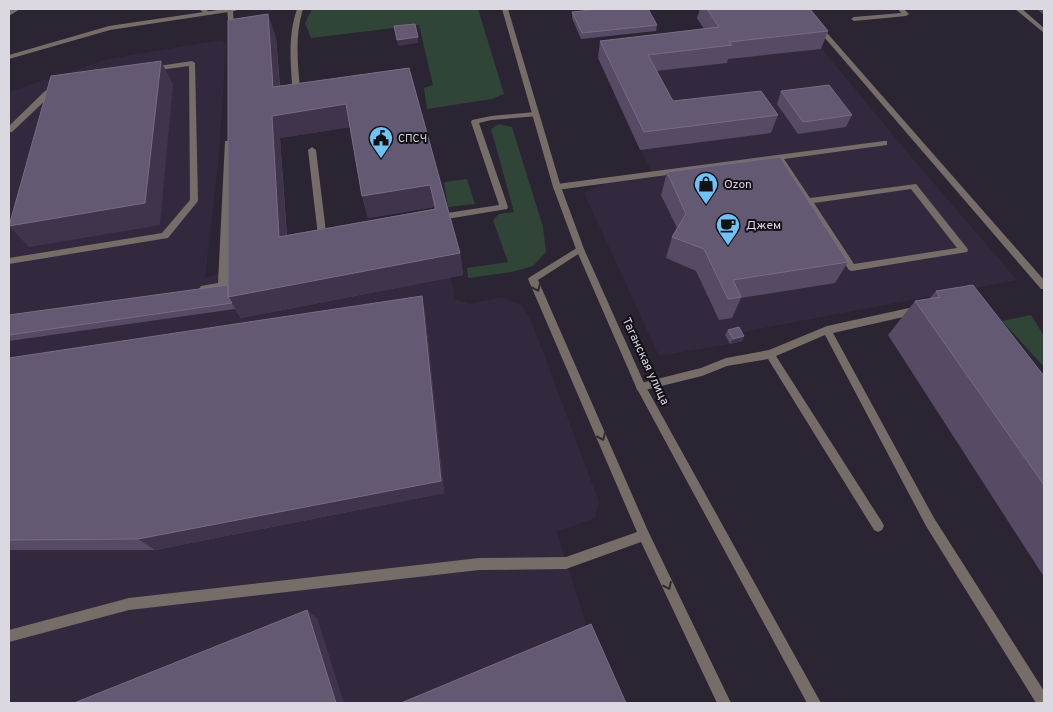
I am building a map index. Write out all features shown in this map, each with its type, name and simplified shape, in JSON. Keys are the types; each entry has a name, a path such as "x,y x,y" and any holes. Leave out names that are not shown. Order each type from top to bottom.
{"street":[{"path":"9,14 17,9"},
{"path":"10,57 109,28 204,10 233,9 232,43"},
{"path":"300,9 295,21 294,40 297,99 306,98"},
{"name":"Таганская улица","path":"505,9 557,188 580,249 641,387 814,703"},
{"path":"803,9 1044,286"},
{"path":"854,19 906,14 901,9"},
{"path":"1018,9 1044,31"},
{"path":"9,261 165,236 194,201 192,63 143,70"},
{"path":"9,130 48,93 67,86"},
{"path":"447,216 504,207 475,122 491,118 535,114"},
{"path":"195,291 224,286 229,130"},
{"path":"557,188 884,143"},
{"path":"312,150 322,236 341,233"},
{"path":"779,156 852,268 964,250 912,186 809,201"},
{"path":"580,249 533,279 644,535 724,703"},
{"path":"641,387 702,372 726,362 770,354 827,330 932,307"},
{"path":"827,330 930,522 1044,703"},
{"path":"770,354 878,526"},
{"path":"9,636 129,604 479,564 566,563 644,535"}],"shaded area":[{"path":"789,9 912,158 1017,280 725,335 730,344 659,356 584,193 612,180 652,173 598,58 714,45"},
{"path":"222,40 226,44 219,154 205,278 238,267 241,318 451,277 455,299 469,304 502,297 522,305 533,325 599,502 595,518 557,532 588,631 619,703 9,703 9,92 108,59"}],"green space":[{"path":"312,9 478,9 504,94 492,99 427,109 424,88 433,85 419,25 311,38 305,23"},
{"path":"499,124 512,127 543,227 546,252 533,266 512,272 468,278 467,268 508,262 493,220 499,214 514,212 491,129"},
{"path":"467,179 475,204 448,207 444,182"},
{"path":"1031,315 1044,336 1044,367 1002,321"}],"building":[{"path":"600,9 648,9 657,25 582,33 572,12"},
{"path":"707,9 810,9 828,31 729,42 732,45 648,55 673,101 761,91 778,115 644,132 600,41 719,27"},
{"path":"268,14 273,87 409,68 460,253 228,297 228,20","holes":["346,104 362,196 430,185 436,209 279,237 272,116"]},
{"path":"415,24 418,37 397,40 394,26"},
{"path":"161,61 145,203 9,226 51,76"},
{"path":"829,85 852,115 803,122 781,91"},
{"path":"780,157 848,262 733,280 741,297 728,299 704,249 672,237 686,214 667,172"},
{"path":"228,285 228,297 232,303 9,335 9,315"},
{"path":"973,285 1044,376 1044,485 915,301 940,297 936,291"},
{"path":"422,296 441,481 138,539 9,540 9,358"},
{"path":"739,327 744,336 733,339 728,330"},
{"path":"307,610 336,703 74,703"},
{"path":"591,624 626,703 401,703"}],"place":[{"name":"СПСЧ","path":"381,159"},
{"name":"Ozon","path":"706,205"},
{"name":"Джем","path":"728,246"}]}
